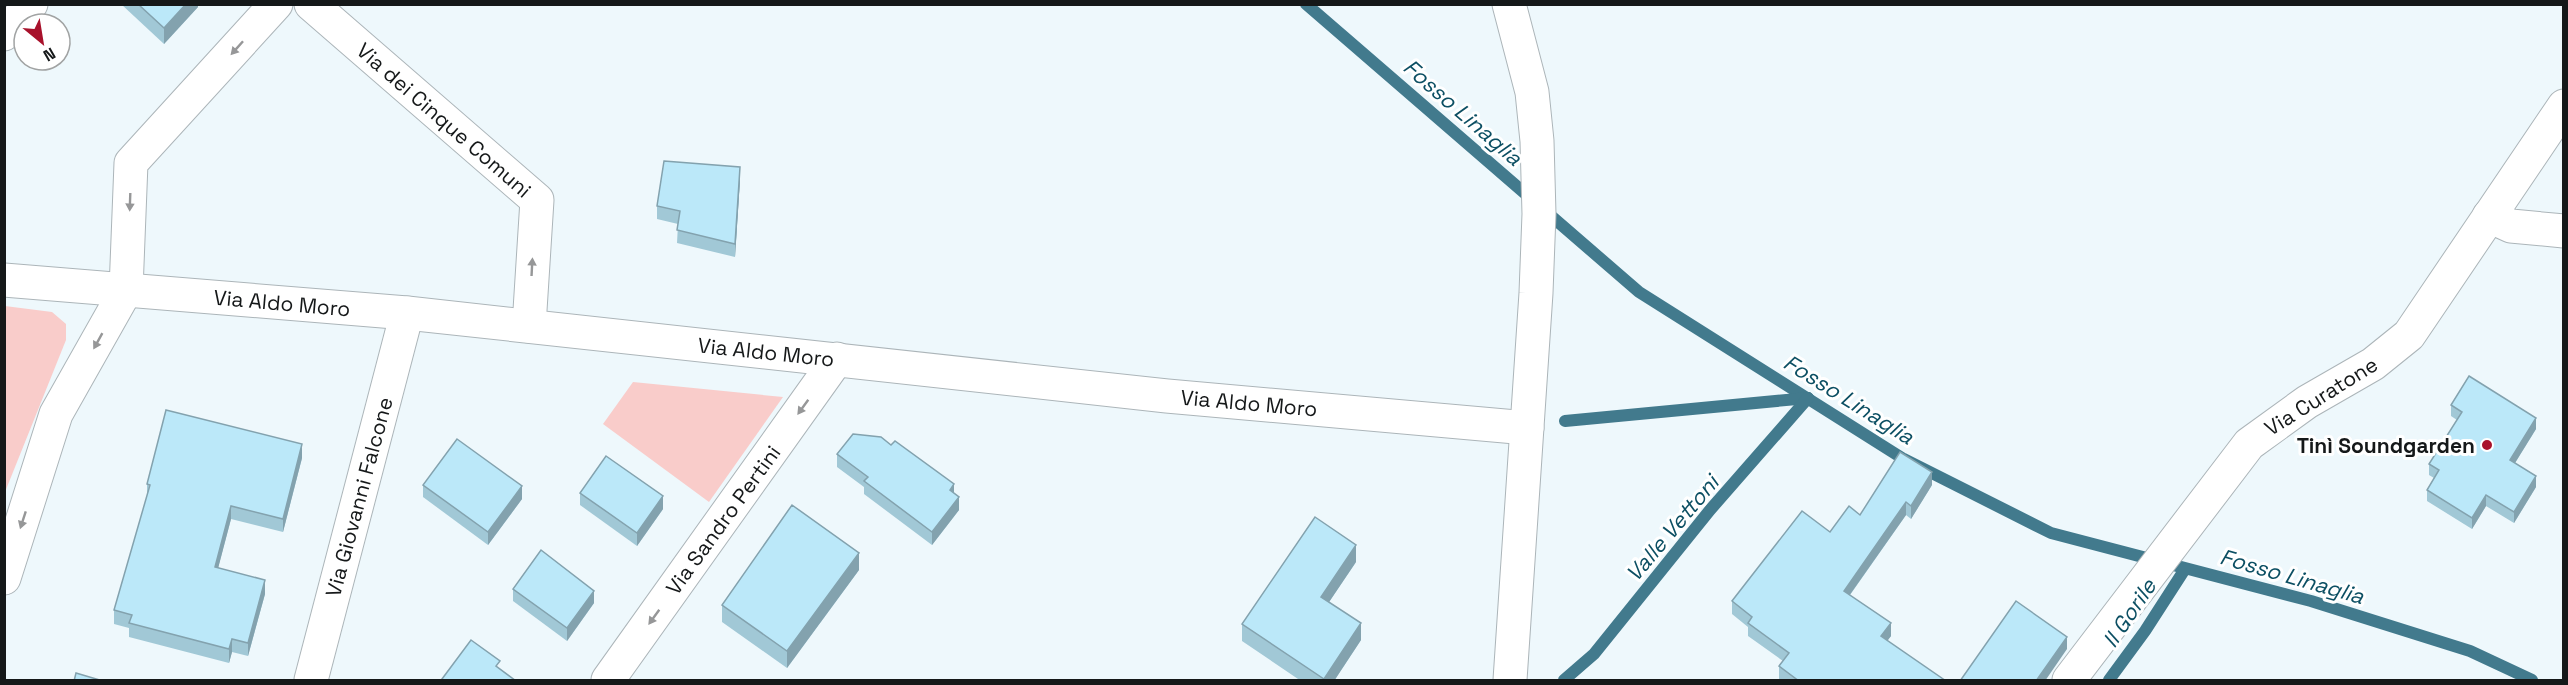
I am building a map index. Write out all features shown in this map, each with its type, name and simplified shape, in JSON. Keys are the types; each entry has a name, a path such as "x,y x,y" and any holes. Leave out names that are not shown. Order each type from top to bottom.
{"street":[{"path":"4,34 31,4"},
{"path":"4,578 56,414 126,290 131,163 276,4"},
{"name":"Via dei Cinque Comuni","path":"311,4 537,200 529,326"},
{"path":"1509,4 1532,92 1537,141 1536,293 1510,681"},
{"name":"Via Curatone","path":"2069,681 2199,506 2249,444 2307,402 2373,364 2409,335 2564,106"},
{"path":"2489,216 2511,226 2564,231"},
{"name":"Via Aldo Moro","path":"4,280 408,313 1167,396 1527,428"},
{"name":"Via Giovanni Falcone","path":"311,681 408,313"},
{"name":"Via Sandro Pertini","path":"608,681 837,359"}],"shaded area":[{"path":"5,306 52,312 66,324 66,340 5,492"},
{"path":"633,382 783,397 709,502 603,424"}],"building":[{"path":"138,4 186,4 164,28"},
{"path":"664,161 740,167 735,244 677,230 680,211 657,206"},
{"name":"Tinì Soundgarden","path":"2469,376 2536,418 2510,460 2536,476 2514,512 2486,495 2472,518 2427,490 2439,470 2429,464 2462,412 2451,405"},
{"path":"166,410 302,444 283,519 231,506 215,567 265,580 248,643 232,639 229,649 129,623 132,615 114,610 150,485 147,484"},
{"path":"853,434 881,437 891,445 895,441 954,484 950,490 959,497 932,532 864,481 868,477 837,454"},
{"path":"457,439 522,486 488,532 423,485"},
{"path":"1900,452 1932,472 1911,506 1906,502 1844,591 1891,623 1881,636 1946,681 1799,681 1779,666 1789,653 1748,623 1752,617 1732,601 1802,511 1830,532 1849,506 1860,515"},
{"path":"606,456 663,496 637,533 580,493"},
{"path":"792,505 859,553 787,651 722,605"},
{"path":"1315,517 1356,545 1321,597 1361,623 1324,679 1242,624"},
{"path":"541,550 594,591 567,628 513,589"},
{"path":"2016,601 2067,637 2036,681 1960,681"},
{"path":"471,640 500,661 496,666 516,681 444,681 442,679"},
{"path":"76,673 103,681 74,681"}],"waterway":[{"name":"Fosso Linaglia","path":"1306,4 1639,292 1902,458 2051,533 2311,601 2470,651 2532,680"},
{"path":"1565,421 1808,398"},
{"name":"Valle Vettoni","path":"1564,680 1594,654 1710,510 1808,398"},
{"name":"Il Gorile","path":"2109,680 2145,631 2185,569"}],"place":[{"name":"Tinì Soundgarden","path":"2487,445"}]}
